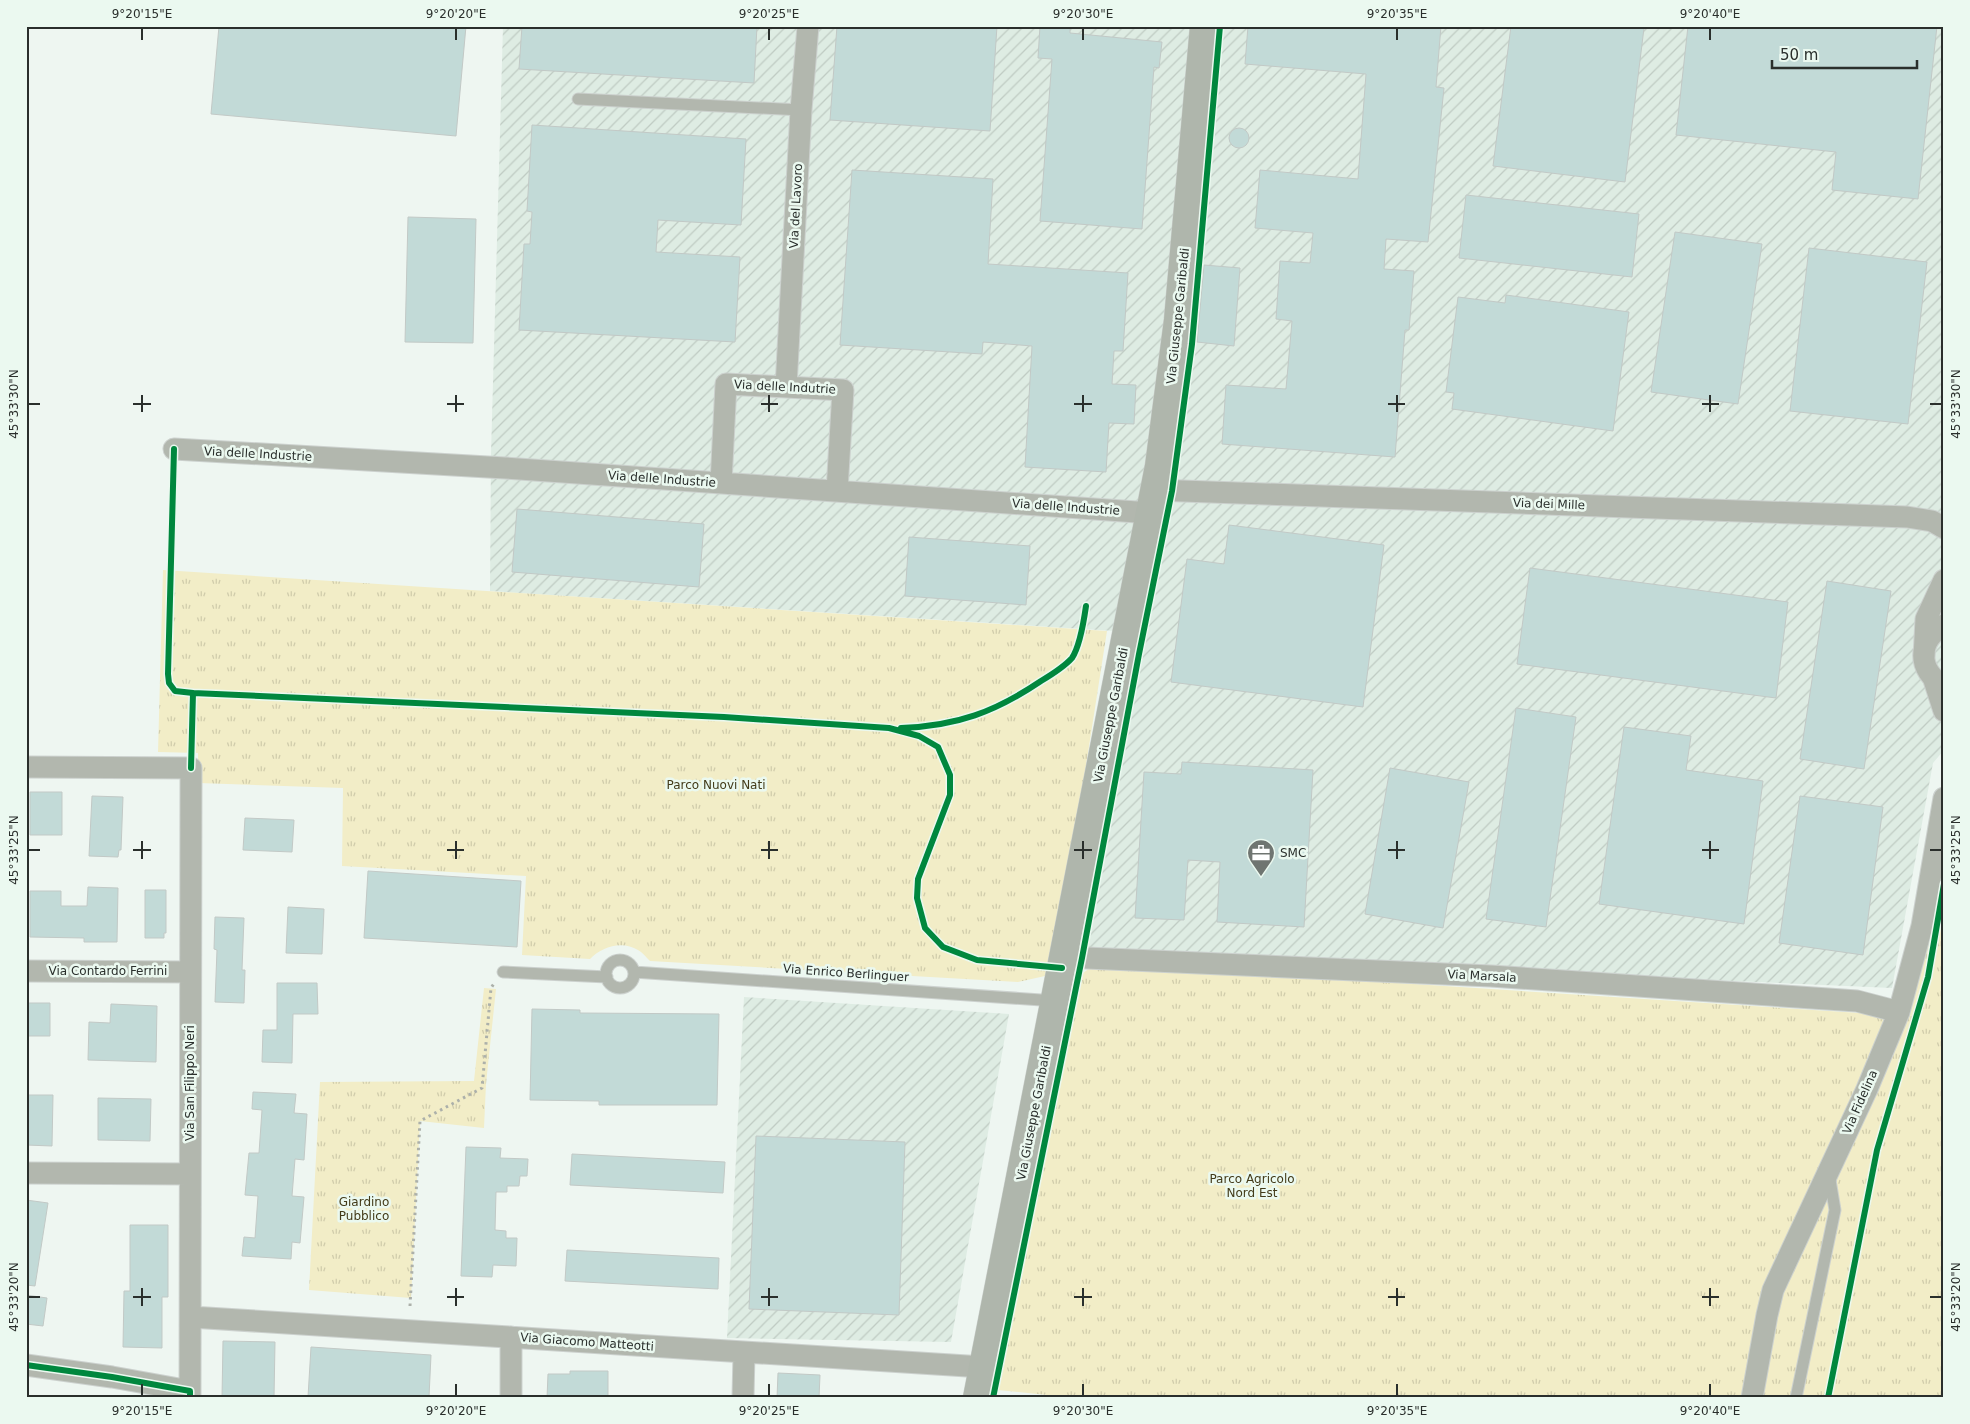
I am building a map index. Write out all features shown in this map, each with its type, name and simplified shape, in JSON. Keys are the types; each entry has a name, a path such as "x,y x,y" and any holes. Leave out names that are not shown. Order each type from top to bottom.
{"street":[{"name":"Via del Lavoro","path":"786,387 801,110 808,26"},
{"name":"Via Giuseppe Garibaldi","path":"977,1398 1153,502 1179,313 1204,26"},
{"name":"Via delle Indutrie","path":"721,483 726,384 842,390 837,491"},
{"name":"Via delle Industrie","path":"174,449 837,491 1153,502"},
{"name":"Via dei Mille","path":"1153,502 1908,517 1932,521 1943,529"},
{"path":"1944,580 1926,619 1924,657 1929,673 1939,683 1944,711"},
{"path":"1924,657 1928,638 1935,630 1944,625"},
{"name":"Via San Filippo Neri","path":"26,767 191,768 190,1395"},
{"name":"Via Fidelina","path":"1752,1398 1773,1290 1867,1089 1899,1012 1922,926 1944,798"},
{"name":"Via Marsala","path":"1064,957 1501,977 1857,1001 1899,1012"},
{"name":"Via Contardo Ferrini","path":"26,971 190,972"},
{"path":"26,1173 190,1174"},
{"name":"Via Giacomo Matteotti","path":"191,1317 983,1367"},
{"path":"511,1338 511,1398"},
{"path":"743,1398 744,1352"},
{"path":"26,1365 112,1377 190,1395"}],"lane":[{"path":"578,99 801,110"},
{"name":"Via Enrico Berlinguer","path":"607,977 608,967 615,961 620,960 629,963 634,972 1056,1001"},
{"path":"503,972 607,977 614,986 621,987 630,984 634,972"},
{"path":"1796,1398 1835,1210 1829,1171"}],"path":[{"path":"410,1306 420,1121 482,1088 491,988 503,972"}],"shaded area":[{"path":"503,26 1944,26 1944,750 1933,763 1892,988 1068,952 1131,632 490,591 491,454"},
{"path":"744,997 1009,1014 951,1342 727,1338"}],"green space":[{"name":"Parco Nuovi Nati","path":"163,570 1107,631 1055,964 1045,976 1018,982 650,961 640,951 632,947 619,945 606,948 590,959 522,955 526,876 342,866 343,788 198,783 198,753 158,752"},
{"name":"Parco Agricolo Nord Est","path":"1944,876 1944,1398 1075,1398 998,1390 1072,991 1076,981 1088,969 1104,964 1907,1016"},
{"name":"Giardino Pubblico","path":"484,988 496,989 486,1084 484,1128 420,1121 411,1298 309,1290 320,1082 474,1081"}],"building":[{"path":"219,26 466,26 456,136 211,114"},
{"path":"522,26 757,26 754,83 519,69"},
{"path":"837,26 997,26 990,131 830,120"},
{"path":"1040,26 1070,26 1070,33 1162,42 1159,68 1154,67 1142,229 1040,221 1052,59 1038,58"},
{"path":"1248,26 1441,26 1436,87 1444,88 1428,242 1386,239 1384,269 1414,271 1409,330 1405,330 1395,457 1222,444 1226,385 1286,389 1292,321 1276,319 1280,261 1310,263 1313,233 1255,228 1260,170 1358,179 1366,74 1245,64"},
{"path":"1511,26 1644,28 1625,182 1493,166"},
{"path":"1688,26 1937,26 1918,199 1832,190 1836,152 1676,135"},
{"path":"532,125 746,139 741,225 658,220 656,252 740,257 735,342 519,330 524,244 530,244 532,212 527,211"},
{"path":"1239,128 1246,131 1249,138 1246,145 1239,148 1232,145 1229,138 1232,131"},
{"path":"852,170 993,179 988,264 1128,273 1123,351 1114,351 1112,384 1136,385 1134,424 1109,423 1106,472 1025,467 1032,346 983,342 982,354 840,345"},
{"path":"1466,195 1639,214 1632,277 1459,258"},
{"path":"408,217 476,219 473,343 405,342"},
{"path":"1675,232 1762,244 1738,404 1651,392"},
{"path":"1809,248 1927,262 1908,424 1790,411"},
{"path":"1204,265 1240,268 1234,346 1197,342"},
{"path":"1506,295 1629,312 1613,431 1452,409 1454,393 1446,392 1458,297 1505,303"},
{"path":"517,509 704,524 699,587 512,572"},
{"path":"1229,525 1384,545 1363,707 1171,682 1187,559 1224,564"},
{"path":"909,537 1030,546 1026,605 905,596"},
{"path":"1530,568 1788,602 1776,698 1517,664"},
{"path":"1827,581 1891,591 1864,769 1800,759"},
{"path":"1516,708 1576,717 1546,927 1486,919"},
{"path":"1624,727 1691,736 1686,770 1763,781 1744,924 1599,904"},
{"path":"1182,762 1313,770 1304,927 1217,922 1220,862 1188,860 1184,920 1135,918 1144,772 1181,774"},
{"path":"1390,768 1469,782 1443,928 1365,914"},
{"path":"30,792 62,792 62,835 30,835"},
{"path":"92,796 123,797 121,850 119,850 118,857 89,856"},
{"path":"1800,796 1883,807 1863,955 1779,943"},
{"path":"245,818 294,820 292,852 243,850"},
{"path":"368,871 521,881 517,947 364,938"},
{"path":"88,887 118,888 117,942 84,942 84,938 30,937 30,891 61,891 61,906 87,906"},
{"path":"145,890 166,890 166,933 164,933 164,938 145,938"},
{"path":"288,907 324,909 322,954 286,953"},
{"path":"215,917 244,918 242,970 245,970 244,1003 215,1002 217,950 214,949"},
{"path":"277,983 317,983 318,1014 293,1014 292,1063 262,1062 263,1030 277,1030"},
{"path":"26,1003 50,1003 50,1036 26,1036"},
{"path":"111,1004 157,1006 156,1062 88,1060 89,1022 110,1023"},
{"path":"532,1009 580,1010 580,1013 719,1014 717,1105 599,1105 599,1101 530,1100"},
{"path":"253,1092 296,1094 294,1113 307,1114 304,1160 295,1159 292,1196 304,1197 300,1243 292,1242 291,1259 242,1256 244,1237 255,1238 258,1196 245,1195 249,1153 259,1153 262,1110 252,1109"},
{"path":"26,1095 53,1095 52,1146 26,1145"},
{"path":"98,1098 151,1099 150,1141 98,1140"},
{"path":"756,1136 905,1142 899,1315 749,1309"},
{"path":"466,1147 501,1148 500,1158 528,1159 527,1176 520,1176 519,1186 507,1186 507,1192 496,1192 495,1230 506,1231 506,1238 517,1238 516,1266 493,1265 492,1277 461,1276"},
{"path":"572,1154 725,1162 723,1193 570,1185"},
{"path":"26,1200 48,1203 35,1286 26,1285"},
{"path":"130,1225 168,1225 168,1297 162,1297 162,1348 123,1347 124,1291 130,1291"},
{"path":"567,1250 719,1258 718,1289 565,1281"},
{"path":"26,1295 47,1298 43,1326 26,1324"},
{"path":"223,1341 275,1342 274,1398 222,1398"},
{"path":"311,1347 431,1355 429,1397 308,1397"},
{"path":"570,1371 608,1371 608,1398 547,1398 548,1374 570,1374"},
{"path":"778,1373 820,1375 819,1398 777,1398"}],"cycle path":[{"path":"993,1398 1082,958 1139,654 1172,491 1192,344 1220,26"},
{"path":"174,449 168,674 169,683 175,691 193,693 191,768"},
{"path":"901,728 940,724 975,715 1008,701 1061,668 1075,653 1086,606"},
{"path":"193,693 724,717 889,728 919,736 938,747 950,775 950,795 918,879 917,898 925,928 943,947 977,960 1062,968"},
{"path":"1828,1398 1877,1150 1928,977 1944,884"},
{"path":"26,1365 112,1377 190,1391 190,1398"}],"place":[{"name":"SMC","path":"1261,877"}]}
